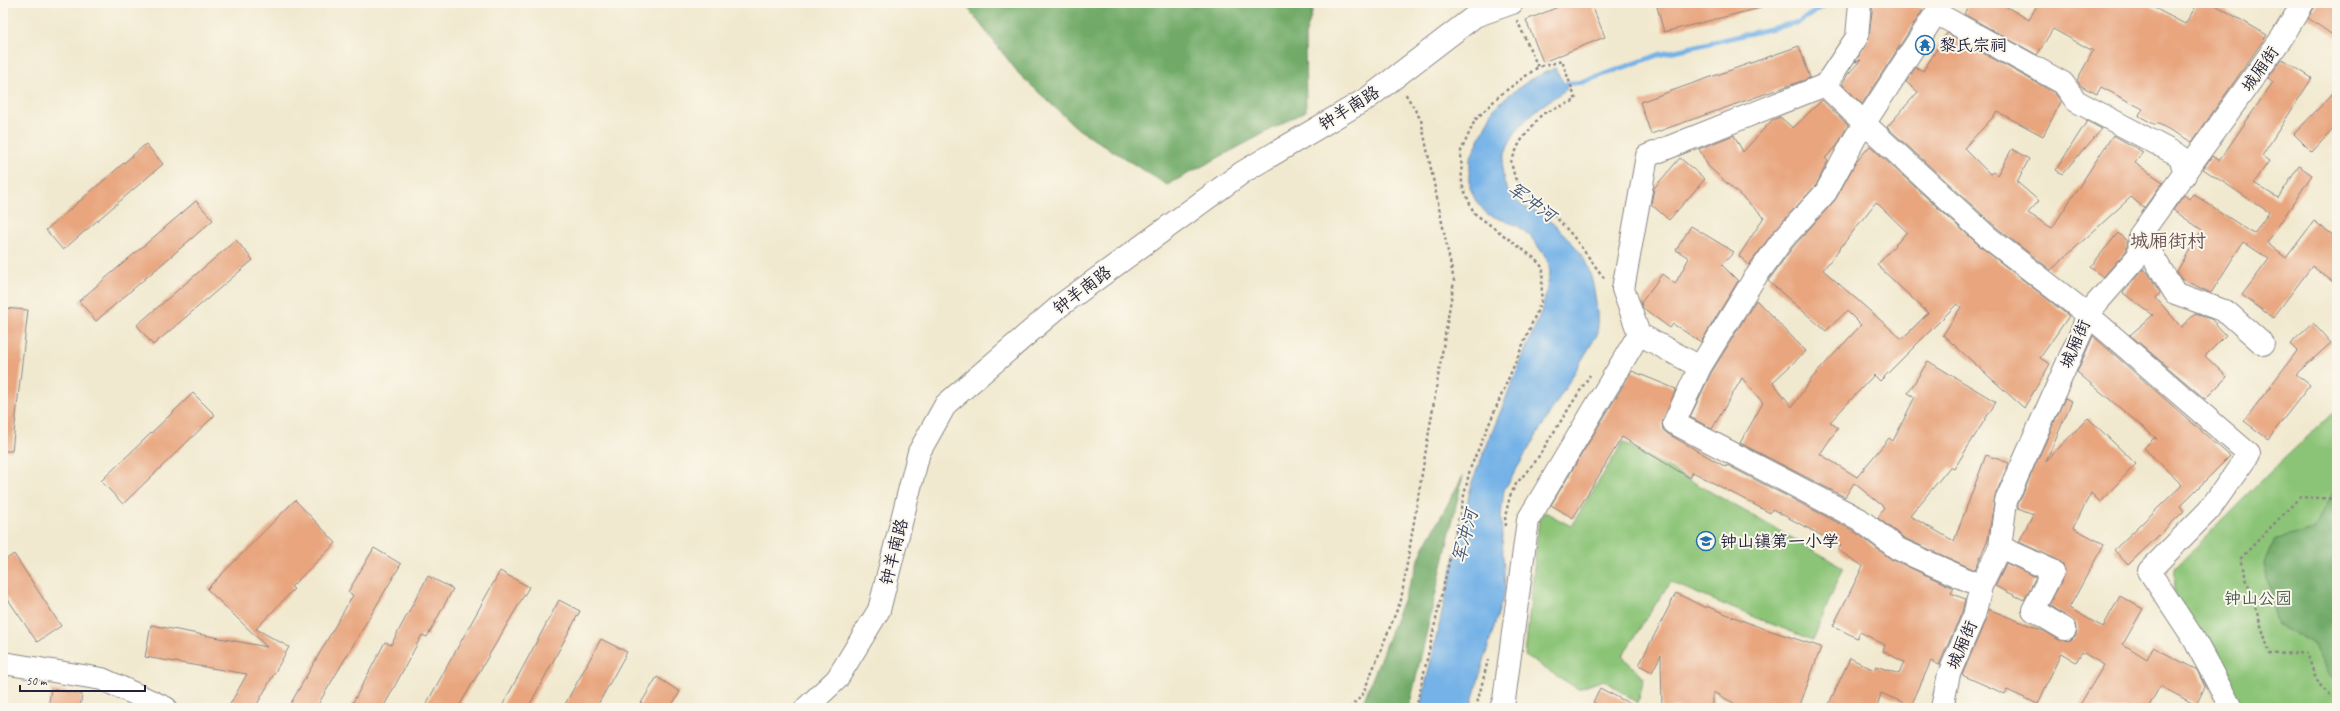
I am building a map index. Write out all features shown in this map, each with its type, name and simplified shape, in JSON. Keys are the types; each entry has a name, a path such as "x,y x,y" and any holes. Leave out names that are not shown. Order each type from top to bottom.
{"main road":[{"path":"1700,367 1639,334 1623,289 1647,156 1825,84 1857,37 1860,3"},
{"name":"城厢街","path":"1942,708 1949,674 1974,616 1981,586 2000,547 2006,501 2083,328 2087,314 2139,255 2140,235 2185,175 2282,38 2303,3"},
{"name":"钟羊南路","path":"806,708 837,680 879,610 920,452 946,404 1061,304 1243,172 1368,98 1475,16 1506,4"},
{"path":"1981,586 1898,549 1859,519 1674,423 1700,367 1765,263 1783,239 1826,192 1864,123 1938,8 2063,83 2076,101 2180,156 2185,175"},
{"path":"1825,84 1864,123 1989,238 2087,314 2249,454 2209,510 2149,571 2194,639 2231,708"},
{"path":"2140,235 2175,293 2227,312 2263,344"},
{"path":"1501,708 1505,692 1528,520 1639,334"},
{"path":"2000,547 2053,570 2033,610 2066,629"},
{"path":"3,663 102,678 166,708"}],"path":[{"path":"1506,4 1538,67"},
{"path":"1416,708 1470,469 1540,302 1543,268 1534,258 1474,213 1462,184 1461,151 1475,120 1500,95 1538,67 1562,61 1576,100 1542,114 1520,142 1511,162 1515,178 1523,190 1547,207 1573,236 1604,277 1606,284"},
{"path":"1349,708 1362,696 1401,600 1454,281 1421,120 1396,77"},
{"path":"2337,499 2300,497 2240,559 2270,654 2308,653 2319,684 2331,695 2337,697"}],"green space":[{"path":"964,3 1315,3 1305,36 1306,111 1167,185 1078,129 1019,74"},
{"name":"钟山公园","path":"2337,409 2337,708 2246,708 2174,623 2175,568 2272,470"},
{"path":"1623,442 1843,567 1813,640 1670,582 1622,656 1644,678 1638,703 1604,680 1578,689 1525,656 1539,519 1545,512 1571,526"},
{"path":"1463,476 1409,708 1356,708 1364,700 1423,549"},
{"path":"2337,485 2337,682 2330,675 2313,644 2277,624 2264,563 2275,539 2313,530"}],"water":[{"path":"1555,68 1567,89 1540,107 1522,124 1508,147 1502,172 1505,184 1512,196 1523,206 1540,214 1551,222 1579,251 1589,269 1592,280 1597,312 1598,333 1504,490 1501,516 1505,590 1470,708 1420,708 1472,482 1543,307 1550,273 1548,260 1531,237 1518,226 1487,214 1476,201 1470,188 1470,159 1493,110 1505,98 1531,79"}],"building":[{"path":"1568,3 1591,3 1605,37 1543,62 1526,20"},
{"path":"1656,3 1760,3 1760,8 1664,32"},
{"path":"1873,3 1910,3 1923,10 1862,104 1842,84 1848,74 1861,60 1855,62 1869,38"},
{"path":"1970,3 2000,3 2029,20 2038,3 2145,3 2185,24 2198,3 2212,3 2267,35 2192,142 2157,123 2156,125 2139,116 2143,109 2101,87 2097,94 2081,86 2077,80 2093,51 2053,29 2037,55 1964,14"},
{"path":"2317,3 2337,3 2337,38 2308,18"},
{"path":"1947,33 2055,93 2061,102 2043,136 1998,112 1964,148 1990,174 1993,172 1997,175 2012,149 2029,159 2017,182 2039,201 2028,213 2052,228 2113,135 2143,152 2135,163 2163,182 2144,208 2131,197 2051,270 1997,228 1887,127 1918,92 1906,82 1916,67 1923,71"},
{"path":"1799,46 1810,78 1651,134 1640,102"},
{"path":"2282,59 2312,78 2262,156 2269,161 2254,183 2278,198 2299,166 2312,175 2267,243 2286,258 2314,221 2337,238 2337,285 2312,266 2273,318 2242,295 2269,259 2243,242 2211,293 2181,279 2177,271 2202,230 2173,210 2184,195 2189,199 2193,194 2254,234 2269,212 2203,169 2212,156 2219,161 2273,82 2268,78"},
{"path":"2337,89 2337,125 2312,152 2294,134"},
{"path":"1822,100 1848,125 1837,146 1825,158 1828,161 1816,185 1774,231 1749,265 1739,256 1764,217 1708,166 1699,149 1734,135 1743,152 1772,120 1780,117 1793,128"},
{"path":"2087,121 2102,129 2062,174 2056,170"},
{"path":"146,144 163,164 63,250 46,230"},
{"path":"1870,146 1981,247 2069,316 2040,358 2050,364 2024,408 1943,335 1961,307 1957,304 1880,381 1874,375 1830,422 1838,428 1820,454 1857,477 1889,438 1893,441 1915,397 1908,393 1928,361 1996,402 1954,469 1950,467 1910,516 1954,541 1986,455 2009,463 1995,496 1988,539 1975,570 1904,538 1878,518 1884,507 1854,483 1845,497 1740,443 1763,403 1742,378 1712,429 1690,417 1711,373 1756,300 1806,351 1773,382 1792,407 1812,378 1861,325 1847,311 1826,331 1768,281 1793,247 1835,200 1856,162","holes":["1876,202 1907,232 1877,265 1928,313 1902,339 1823,270"]},
{"path":"1680,158 1705,179 1669,220 1651,204 1654,188"},
{"path":"196,201 213,220 96,321 79,301"},
{"path":"1691,226 1734,252 1722,265 1738,281 1701,342 1673,324 1670,328 1643,308 1641,303 1662,274 1675,284 1689,258 1676,250"},
{"path":"2118,233 2127,241 2127,250 2103,277 2090,267"},
{"path":"236,240 253,260 153,345 137,325"},
{"path":"2143,269 2148,273 2160,293 2156,298 2181,327 2195,314 2211,319 2226,335 2205,356 2227,377 2205,399 2130,335 2153,315 2123,293"},
{"path":"3,308 28,310 12,451 3,451"},
{"path":"2313,323 2331,343 2296,374 2310,385 2268,439 2244,421 2297,351 2290,344"},
{"path":"2093,336 2230,456 2180,506 2184,511 2128,565 2114,550 2182,485 2144,448 2154,438 2157,439 2077,372"},
{"path":"1632,371 1676,389 1662,424 1663,430 1668,434 1726,467 1727,465 1852,530 1891,559 1954,588 1951,593 1965,599 1962,612 1939,665 1931,661 1911,706 1881,693 1877,708 1827,708 1850,658 1874,670 1876,666 1899,674 1904,662 1883,651 1885,645 1860,632 1857,638 1833,626 1863,566 1838,550 1841,546 1772,509 1770,513 1693,472 1690,478 1622,437 1573,518 1551,505"},
{"path":"193,393 215,415 123,504 101,481"},
{"path":"2065,398 2072,401 2046,461 2088,418 2136,464 2100,502 2091,493 2073,528 2104,544 2069,608 2103,627 2120,596 2143,609 2123,644 2147,659 2153,647 2197,670 2205,687 2196,705 2160,686 2148,708 2078,708 2104,665 2082,652 2076,662 2061,653 2038,704 2007,690 2005,694 1962,675 1985,621 1988,609 2046,632 2059,640 2071,640 2076,635 2076,623 2049,605 2064,576 2063,564 2058,560 2019,542 2033,514 2018,508 2018,504"},
{"path":"295,500 336,543 291,587 294,589 256,629 289,647 255,708 228,708 247,674 145,657 151,625 267,647 207,589"},
{"path":"374,548 401,564 316,708 288,708 353,595 348,592"},
{"path":"14,554 61,626 37,642 3,592 3,561"},
{"path":"2006,563 2036,577 2024,600 1995,586"},
{"path":"500,571 529,587 458,708 424,708"},
{"path":"428,576 453,589 427,637 422,635 383,708 350,708 385,642 391,645"},
{"path":"1676,593 1706,608 1706,606 1759,627 1821,647 1799,708 1743,708 1713,692 1713,708 1662,708 1661,655 1652,672 1639,665"},
{"path":"559,600 580,611 528,708 501,708"},
{"path":"601,639 627,652 596,708 563,708"},
{"path":"657,677 680,692 670,708 638,708"},
{"path":"1600,688 1638,708 1604,708 1593,702"},
{"path":"51,689 82,694 80,708 48,708"}],"waterway":[{"name":"军冲河","path":"1557,85 1583,82 1658,55 1799,22 1828,3"}],"place":[{"name":"黎氏宗祠","path":"1925,45"},
{"name":"钟山镇第一小学","path":"1706,541"}],"district":[{"name":"城厢街村","path":"2168,241"}]}
